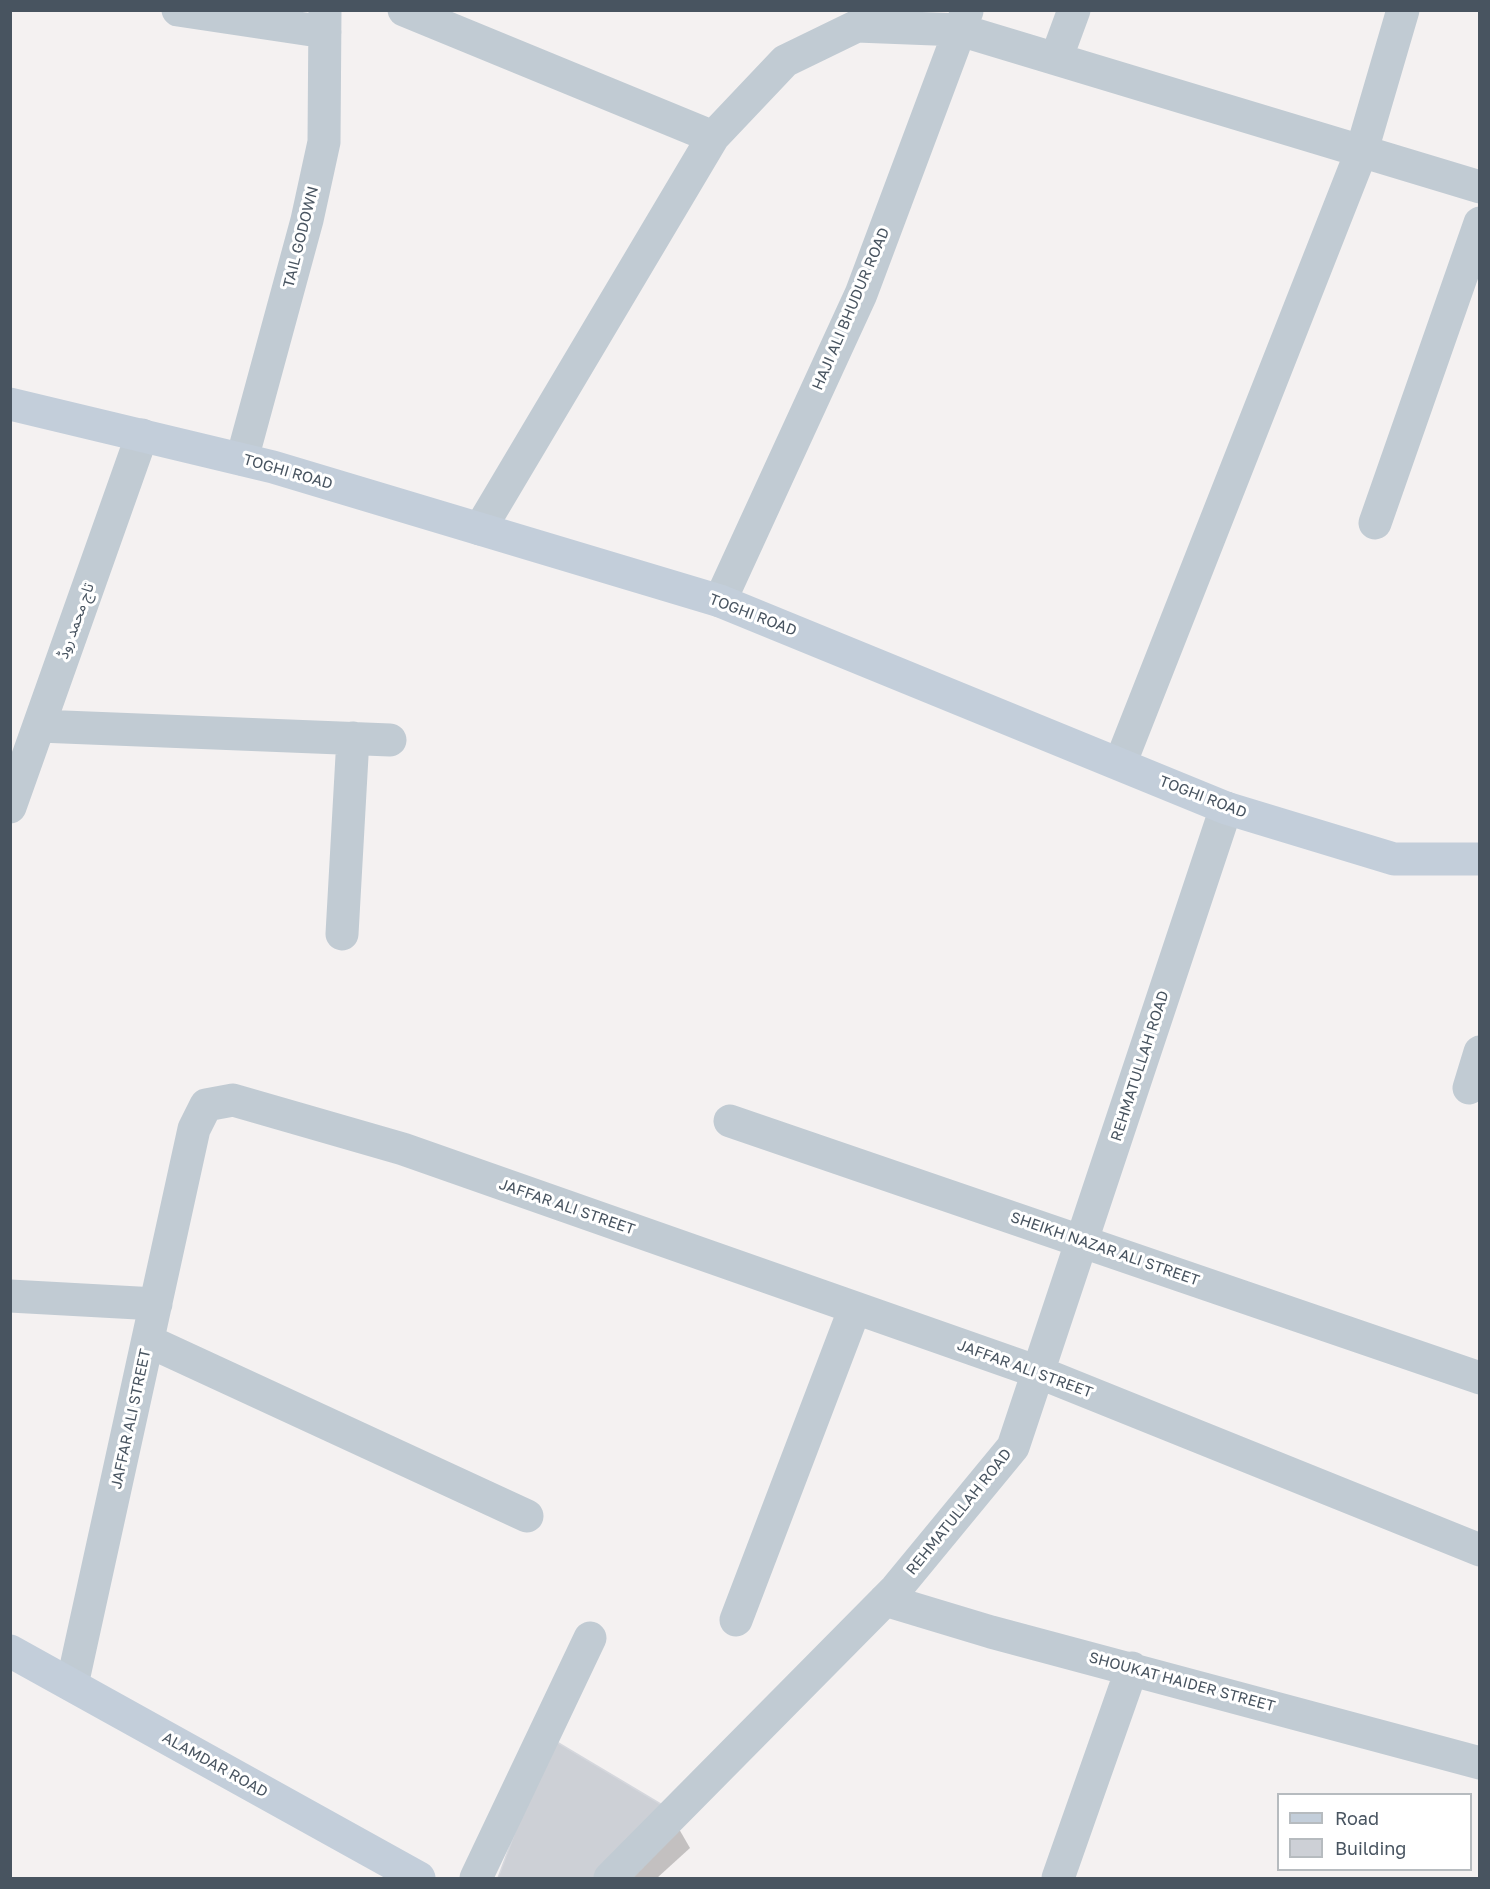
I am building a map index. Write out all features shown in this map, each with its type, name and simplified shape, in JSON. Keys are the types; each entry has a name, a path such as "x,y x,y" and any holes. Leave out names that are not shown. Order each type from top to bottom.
{"street":[{"path":"178,10 325,21"},
{"path":"404,10 713,137"},
{"path":"1056,58 1074,10"},
{"path":"1120,764 1362,150 1403,10"},
{"path":"480,529 713,137 785,61 857,26 964,20 1056,58 1479,187"},
{"name":"HAJI ALI BHUDUR ROAD","path":"720,601 861,294 964,20"},
{"name":"TAIL GODOWN","path":"242,459 307,220 324,142 325,21"},
{"path":"1376,523 1479,223"},
{"name":"TOGHI ROAD","path":"10,404 242,459 720,601 1226,808 1394,859 1479,859"},
{"name":"تاج محمد روڈ","path":"10,807 142,435"},
{"path":"39,726 390,740"},
{"path":"342,934 353,738"},
{"name":"REHMATULLAH ROAD","path":"610,1878 885,1600 1013,1447 1226,808"},
{"path":"1469,1088 1479,1052"},
{"name":"JAFFAR ALI STREET","path":"72,1686 194,1129 206,1105 233,1100 403,1149 1038,1372 1479,1550"},
{"name":"SHEIKH NAZAR ALI STREET","path":"730,1121 1479,1378"},
{"path":"10,1296 156,1304"},
{"path":"736,1620 855,1308"},
{"path":"148,1341 527,1516"},
{"name":"SHOUKAT HAIDER STREET","path":"885,1600 991,1632 1479,1763"},
{"path":"476,1878 590,1638"},
{"name":"ALAMDAR ROAD","path":"10,1651 419,1878"},
{"path":"1058,1878 1131,1668"}],"building":[{"path":"550,1738 669,1809 595,1878 498,1878"}]}
